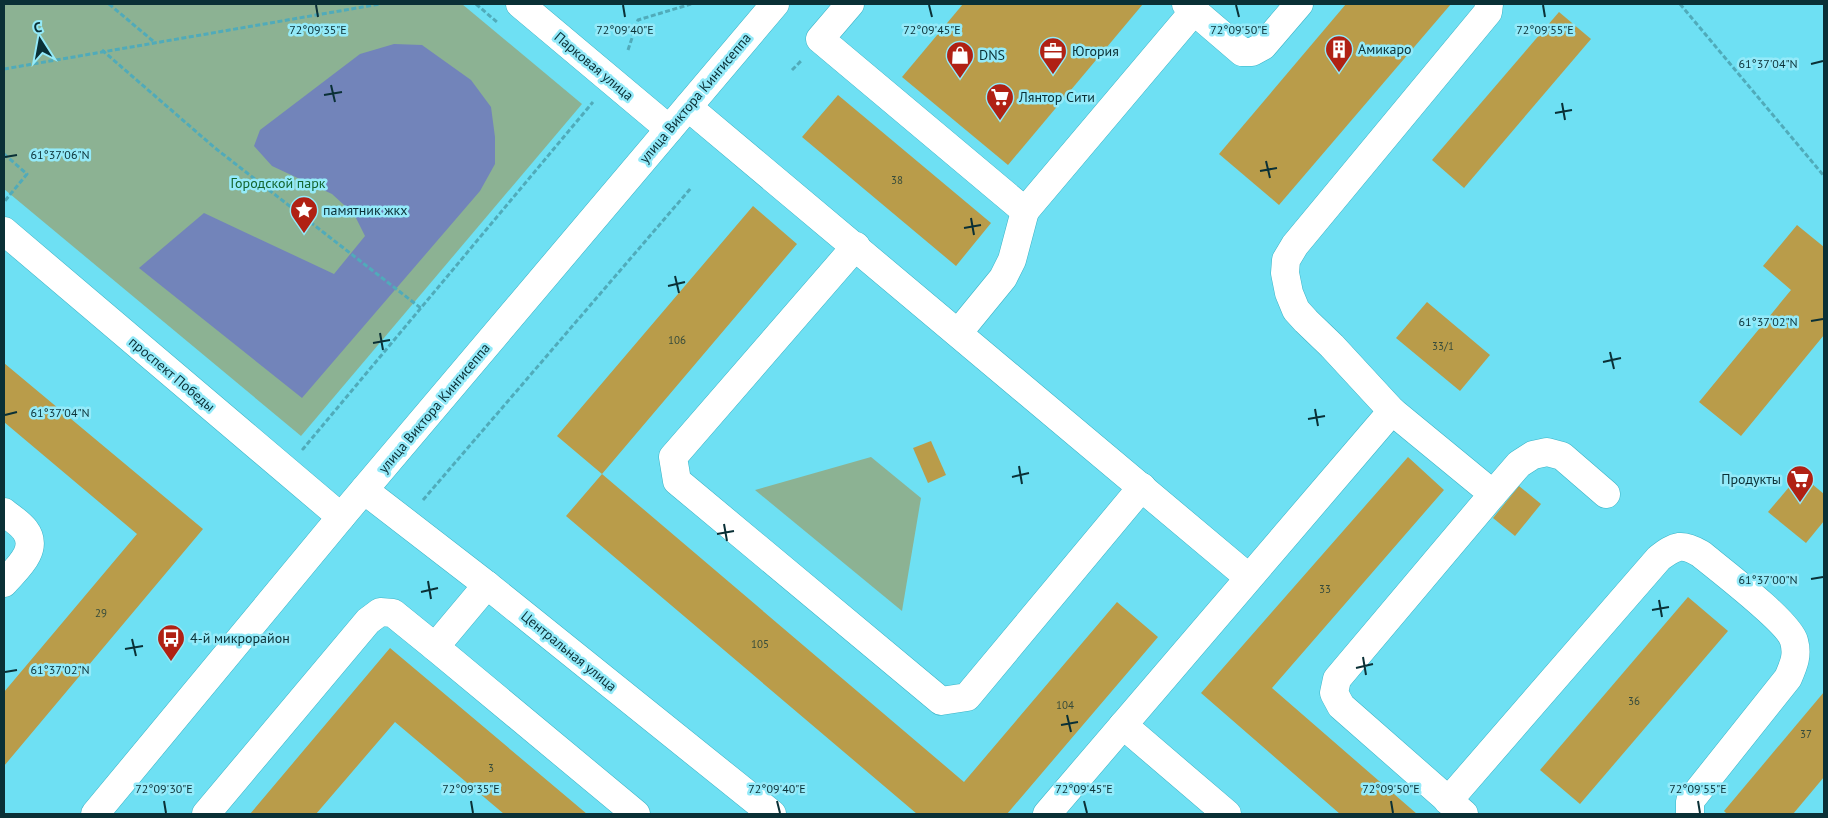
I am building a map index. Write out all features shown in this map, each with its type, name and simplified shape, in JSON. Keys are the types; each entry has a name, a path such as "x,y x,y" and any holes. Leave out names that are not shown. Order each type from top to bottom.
{"street":[{"name":"Парковая улица","path":"520,4 669,129"},
{"name":"улица Виктора Кингисеппа","path":"95,814 341,517 775,4"},
{"path":"850,4 820,39 1025,211"},
{"path":"958,333 1003,278 1012,260 1025,211 1190,7 1242,52 1252,52 1263,46 1299,4"},
{"path":"1489,4 1488,12 1295,245 1286,260 1285,274 1296,310 1306,321 1332,346 1392,411 1494,494"},
{"path":"688,106 1248,577"},
{"name":"проспект Победы","path":"4,231 341,517"},
{"path":"856,246 673,457 676,481 941,701 967,697 1142,487"},
{"path":"1047,814 1392,411"},
{"path":"1606,494 1562,456 1547,452 1533,456 1519,464 1337,679 1334,693 1340,706 1456,808 1659,558 1672,548 1687,546 1701,554 1780,620 1794,639 1796,658 1788,678 1690,801 1690,814"},
{"name":"Центральная улица","path":"364,490 487,585 772,814"},
{"path":"4,512 25,530 30,542 29,554 4,583"},
{"path":"436,647 487,585"},
{"path":"206,814 368,621 380,612 392,614 436,647 636,814"},
{"path":"1123,725 1227,814"}],"path":[{"path":"109,4 153,41"},
{"path":"4,68 380,4"},
{"path":"476,4 505,28"},
{"path":"628,50 638,20 691,4"},
{"path":"1680,4 1824,176"},
{"path":"102,50 215,148 422,309"},
{"path":"303,449 593,103 586,96"},
{"path":"4,154 27,174 4,202"},
{"path":"405,522 691,188"}],"green space":[{"name":"Городской парк","path":"4,4 462,4 582,104 301,436 4,189"},
{"path":"871,457 921,498 902,611 755,490"}],"water":[{"path":"394,44 422,45 471,80 491,107 495,137 495,164 480,191 302,398 139,268 204,213 334,274 365,236 354,214 332,194 272,166 254,146 260,130 360,54"}],"building":[{"name":"Лянтор Сити","path":"963,4 1143,4 1008,165 902,77"},
{"name":"Амикаро","path":"1346,4 1451,4 1279,205 1219,154"},
{"path":"1559,12 1591,39 1464,188 1432,160"},
{"path":"838,95 991,223 956,266 802,137"},
{"path":"753,206 797,244 602,474 557,436"},
{"path":"1797,225 1824,247 1824,335 1741,436 1699,402 1791,290 1763,266"},
{"path":"1427,302 1490,355 1460,391 1396,338"},
{"path":"4,363 203,529 4,766 4,692 137,534 4,422"},
{"path":"931,441 946,475 928,483 913,448"},
{"path":"1408,457 1444,490 1272,688 1417,814 1340,814 1201,693"},
{"path":"602,474 964,782 1117,602 1158,637 1007,814 917,814 566,516"},
{"name":"Продукты","path":"1800,474 1824,494 1824,521 1806,543 1768,512"},
{"path":"1519,486 1541,504 1515,536 1493,518"},
{"path":"1688,597 1728,631 1580,804 1540,770"},
{"path":"390,648 587,814 504,814 395,722 316,814 250,814"},
{"path":"1824,692 1824,777 1793,814 1727,814 1724,811"}],"place":[{"name":"Амикаро","path":"1339,73"},
{"name":"Югория","path":"1053,75"},
{"name":"DNS","path":"960,79"},
{"name":"Лянтор Сити","path":"1000,121"},
{"name":"памятник жкх","path":"304,234"},
{"name":"Продукты","path":"1800,503"},
{"name":"4-й микрорайон","path":"171,662"}]}
